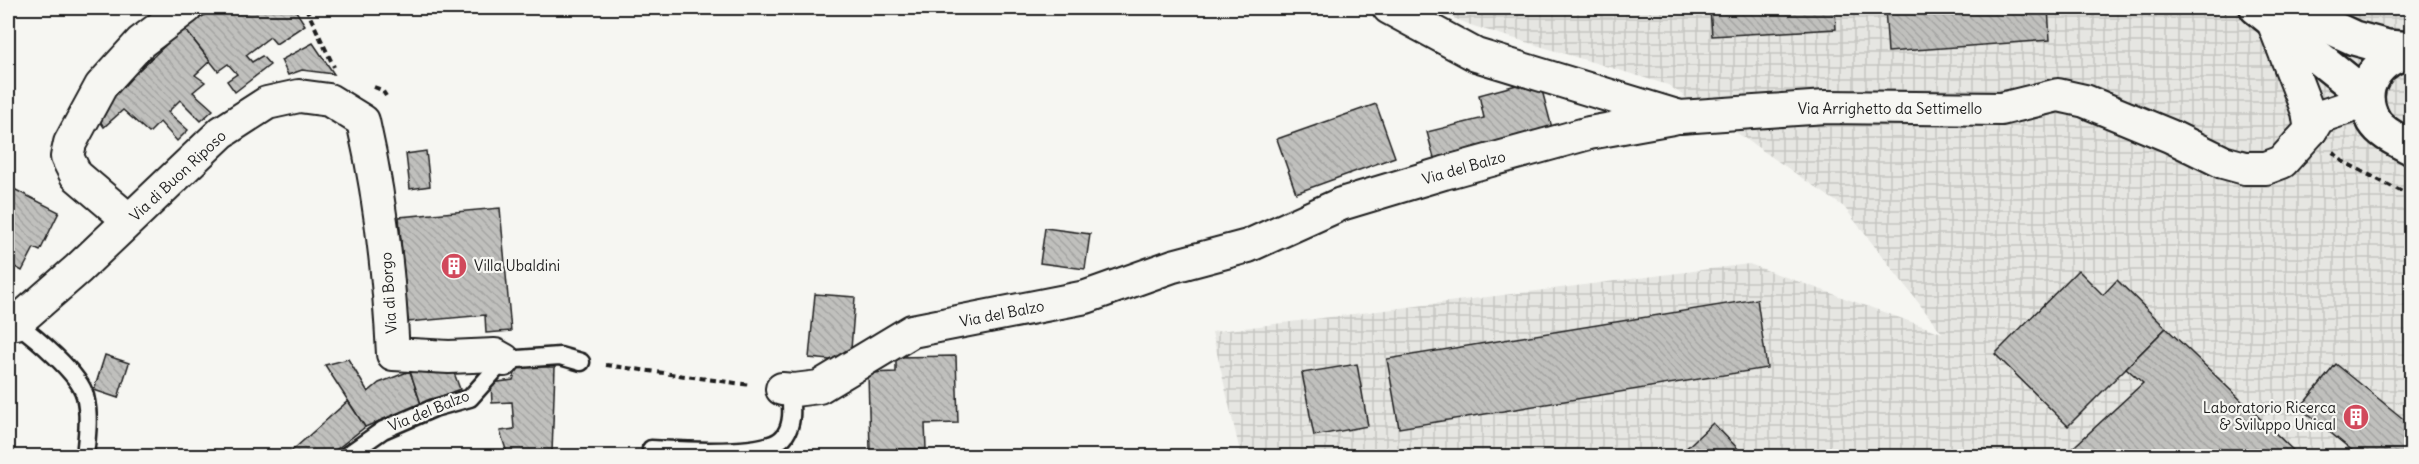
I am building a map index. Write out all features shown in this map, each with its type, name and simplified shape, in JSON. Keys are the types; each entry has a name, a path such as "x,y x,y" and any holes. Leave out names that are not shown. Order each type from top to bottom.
{"main road":[{"path":"2273,13 2354,38 2412,51"},
{"path":"2273,13 2359,90 2382,131 2412,148"},
{"path":"2367,101 2370,82 2380,65 2391,56 2412,51"}],"street":[{"path":"129,220 76,175 68,157 70,143 102,86 141,42 186,8"},
{"name":"Via Arrighetto da Settimello","path":"1389,8 1476,55 1680,117 1826,107 2001,110 2058,95 2085,101 2170,136 2223,162 2245,168 2266,168 2282,162 2320,140 2319,117 2367,101"},
{"path":"2273,13 2320,140"},
{"name":"Via di Buon Riposo","path":"12,322 78,270 222,132 267,103 299,96 329,100 363,121"},
{"name":"Via del Balzo","path":"786,390 819,387 912,331 1086,297 1173,266 1248,246 1341,204 1433,176 1589,133 1680,117"},
{"name":"Via di Borgo","path":"363,121 382,213 390,282 393,354 449,357 495,355 504,360"}],"lane":[{"name":"Via di Buon Riposo","path":"12,322 65,365 85,394 88,426 85,456"},
{"path":"504,360 560,356 581,362"},
{"name":"Via del Balzo","path":"346,456 383,430 434,408 470,398 504,360"},
{"path":"651,449 750,450 777,443 784,437 792,417 786,390"}],"path":[{"path":"2320,140 2342,161 2412,197"},
{"path":"581,362 786,390"}],"shaded area":[{"path":"1429,8 2411,8 2411,456 1241,456 1212,332 1749,264 1942,333 1844,207 1668,85 1473,26"}],"building":[{"path":"216,8 294,8 305,25 276,44 270,37 246,55 252,62 262,56 270,65 235,92 227,81 237,74 228,64 218,71 184,28"},
{"path":"1710,8 1835,8 1836,29 1712,36"},
{"path":"1885,8 2048,8 2050,40 1888,52"},
{"path":"184,28 210,61 195,75 205,82 193,92 213,110 201,121 180,100 168,112 188,130 177,141 160,122 149,133 123,110 104,127 94,112"},
{"path":"313,43 334,74 302,70 288,75 281,60"},
{"path":"1539,79 1552,128 1434,158 1427,132 1484,118 1479,95"},
{"path":"1376,104 1395,157 1296,193 1277,139"},
{"path":"426,151 430,186 410,189 406,154"},
{"path":"8,186 59,212 40,251 34,248 22,271 8,263"},
{"name":"Villa Ubaldini","path":"500,208 511,331 486,333 485,315 408,322 399,217"},
{"path":"1045,228 1090,234 1085,269 1040,263"},
{"path":"2078,270 2103,295 2117,280 2166,328 2068,426 1995,354"},
{"path":"815,294 855,297 850,362 809,358"},
{"path":"1757,299 1767,368 1399,428 1387,359"},
{"path":"2166,328 2299,456 2064,456 2143,383 2126,368"},
{"path":"105,355 129,363 118,398 94,390"},
{"path":"956,356 958,423 925,424 926,449 870,450 868,373 896,372 896,357"},
{"path":"348,359 368,392 379,383 410,371 421,404 365,427 325,365"},
{"path":"450,362 460,389 421,404 410,371"},
{"path":"1357,364 1368,426 1314,436 1302,373"},
{"name":"Laboratorio Ricerca & Sviluppo Unical","path":"2336,364 2412,426 2412,456 2359,456 2300,408"},
{"path":"517,366 555,367 552,453 508,456 500,431 514,429 512,402 492,403 491,383 513,380"},
{"path":"348,401 365,427 328,456 286,456"},
{"path":"1713,423 1745,456 1678,456"}],"place":[{"name":"Villa Ubaldini","path":"454,266"},
{"name":"Laboratorio Ricerca & Sviluppo Unical","path":"2356,417"}]}
